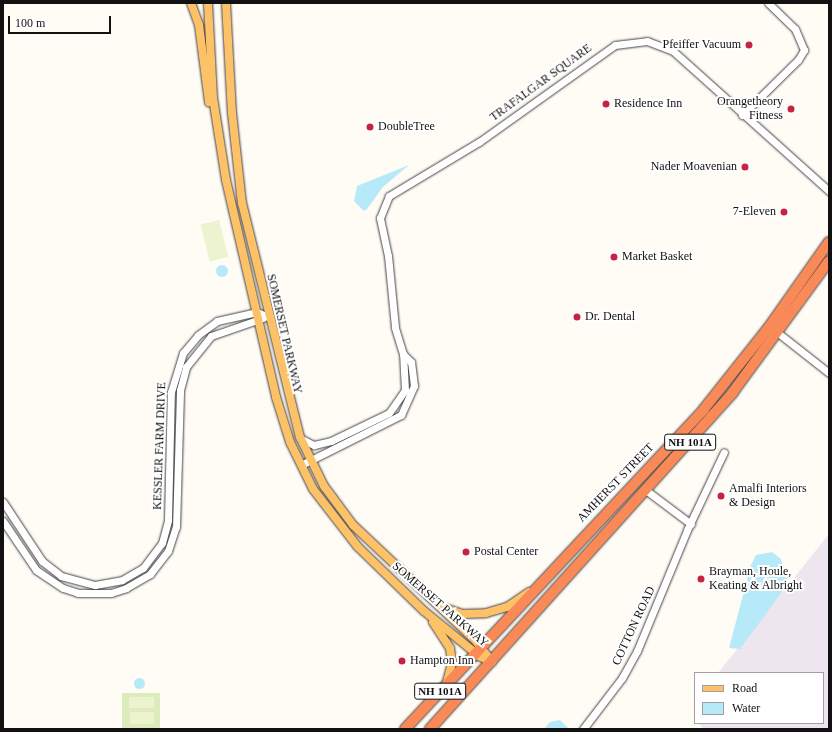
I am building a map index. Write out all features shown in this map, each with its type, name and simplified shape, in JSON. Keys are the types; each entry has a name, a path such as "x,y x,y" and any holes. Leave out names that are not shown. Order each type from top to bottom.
{"highway":[{"name":"AMHERST STREET","path":"405,729 536,586 704,409 769,327 829,242"},
{"name":"NH 101A","path":"430,729 647,491 734,392 829,261"}],"main road":[{"path":"191,3 198,25 206,88 217,130"},
{"name":"SOMERSET PARKWAY","path":"208,3 217,130 257,316 282,419 301,465 321,501 350,538 424,611 478,649"},
{"name":"SOMERSET PARKWAY","path":"226,3 237,161 268,317 300,437 310,461 352,525 492,662"},
{"path":"431,601 457,613 486,613 512,604 536,586"},
{"path":"424,611 450,645 452,663 446,684"}],"street":[{"path":"742,116 798,60 804,50 795,28 768,3"},
{"name":"TRAFALGAR SQUARE","path":"300,437 308,444 323,444 393,410 405,390 403,354 395,327 380,218 384,203 402,186 479,142 596,57 621,43 647,42 667,48 742,116 829,191"},
{"path":"257,316 268,317"},
{"name":"KESSLER FARM DRIVE","path":"3,502 42,561 61,576 95,586 122,580 144,568 162,543 168,520 171,392 180,360 198,335 217,321 257,316"},
{"name":"KESSLER FARM DRIVE","path":"3,521 33,567 63,588 78,593 110,593 126,588 150,574 168,550 176,528 180,390 186,367 211,336 257,316"},
{"path":"778,333 829,373"},
{"name":"TRAFALGAR SQUARE","path":"301,465 401,414 411,398 414,378 410,362 403,354"},
{"name":"COTTON ROAD","path":"583,729 633,661 691,524 724,452"},
{"path":"647,491 691,524"}],"shaded area":[{"path":"829,534 829,729 704,729 699,724 824,724 824,672 719,672"}],"green space":[{"path":"219,220 228,257 210,261 201,225"},
{"path":"122,693 160,693 160,729 122,729"},
{"path":"129,697 154,697 154,708 129,708"},
{"path":"130,712 154,712 154,724 130,724"}],"water":[{"path":"409,165 383,187 364,211 354,201 357,186"},
{"path":"220,265 224,265 228,271 224,277 220,277 216,273 216,269"},
{"path":"772,552 781,559 788,584 740,649 729,648 751,565 756,555"},
{"path":"139,677 143,679 145,683 143,687 139,689 135,687 133,683 135,679"},
{"path":"560,720 569,729 544,729 550,722"}],"place":[{"name":"Pfeiffer Vacuum","path":"749,45"},
{"name":"Residence Inn","path":"606,104"},
{"name":"Orangetheory Fitness","path":"791,109"},
{"name":"DoubleTree","path":"370,127"},
{"name":"Nader Moavenian","path":"745,167"},
{"name":"7-Eleven","path":"784,212"},
{"name":"Market Basket","path":"614,257"},
{"name":"Dr. Dental","path":"577,317"},
{"name":"Amalfi Interiors & Design","path":"721,496"},
{"name":"Postal Center","path":"466,552"},
{"name":"Brayman, Houle, Keating & Albright","path":"701,579"},
{"name":"Hampton Inn","path":"402,661"}]}
